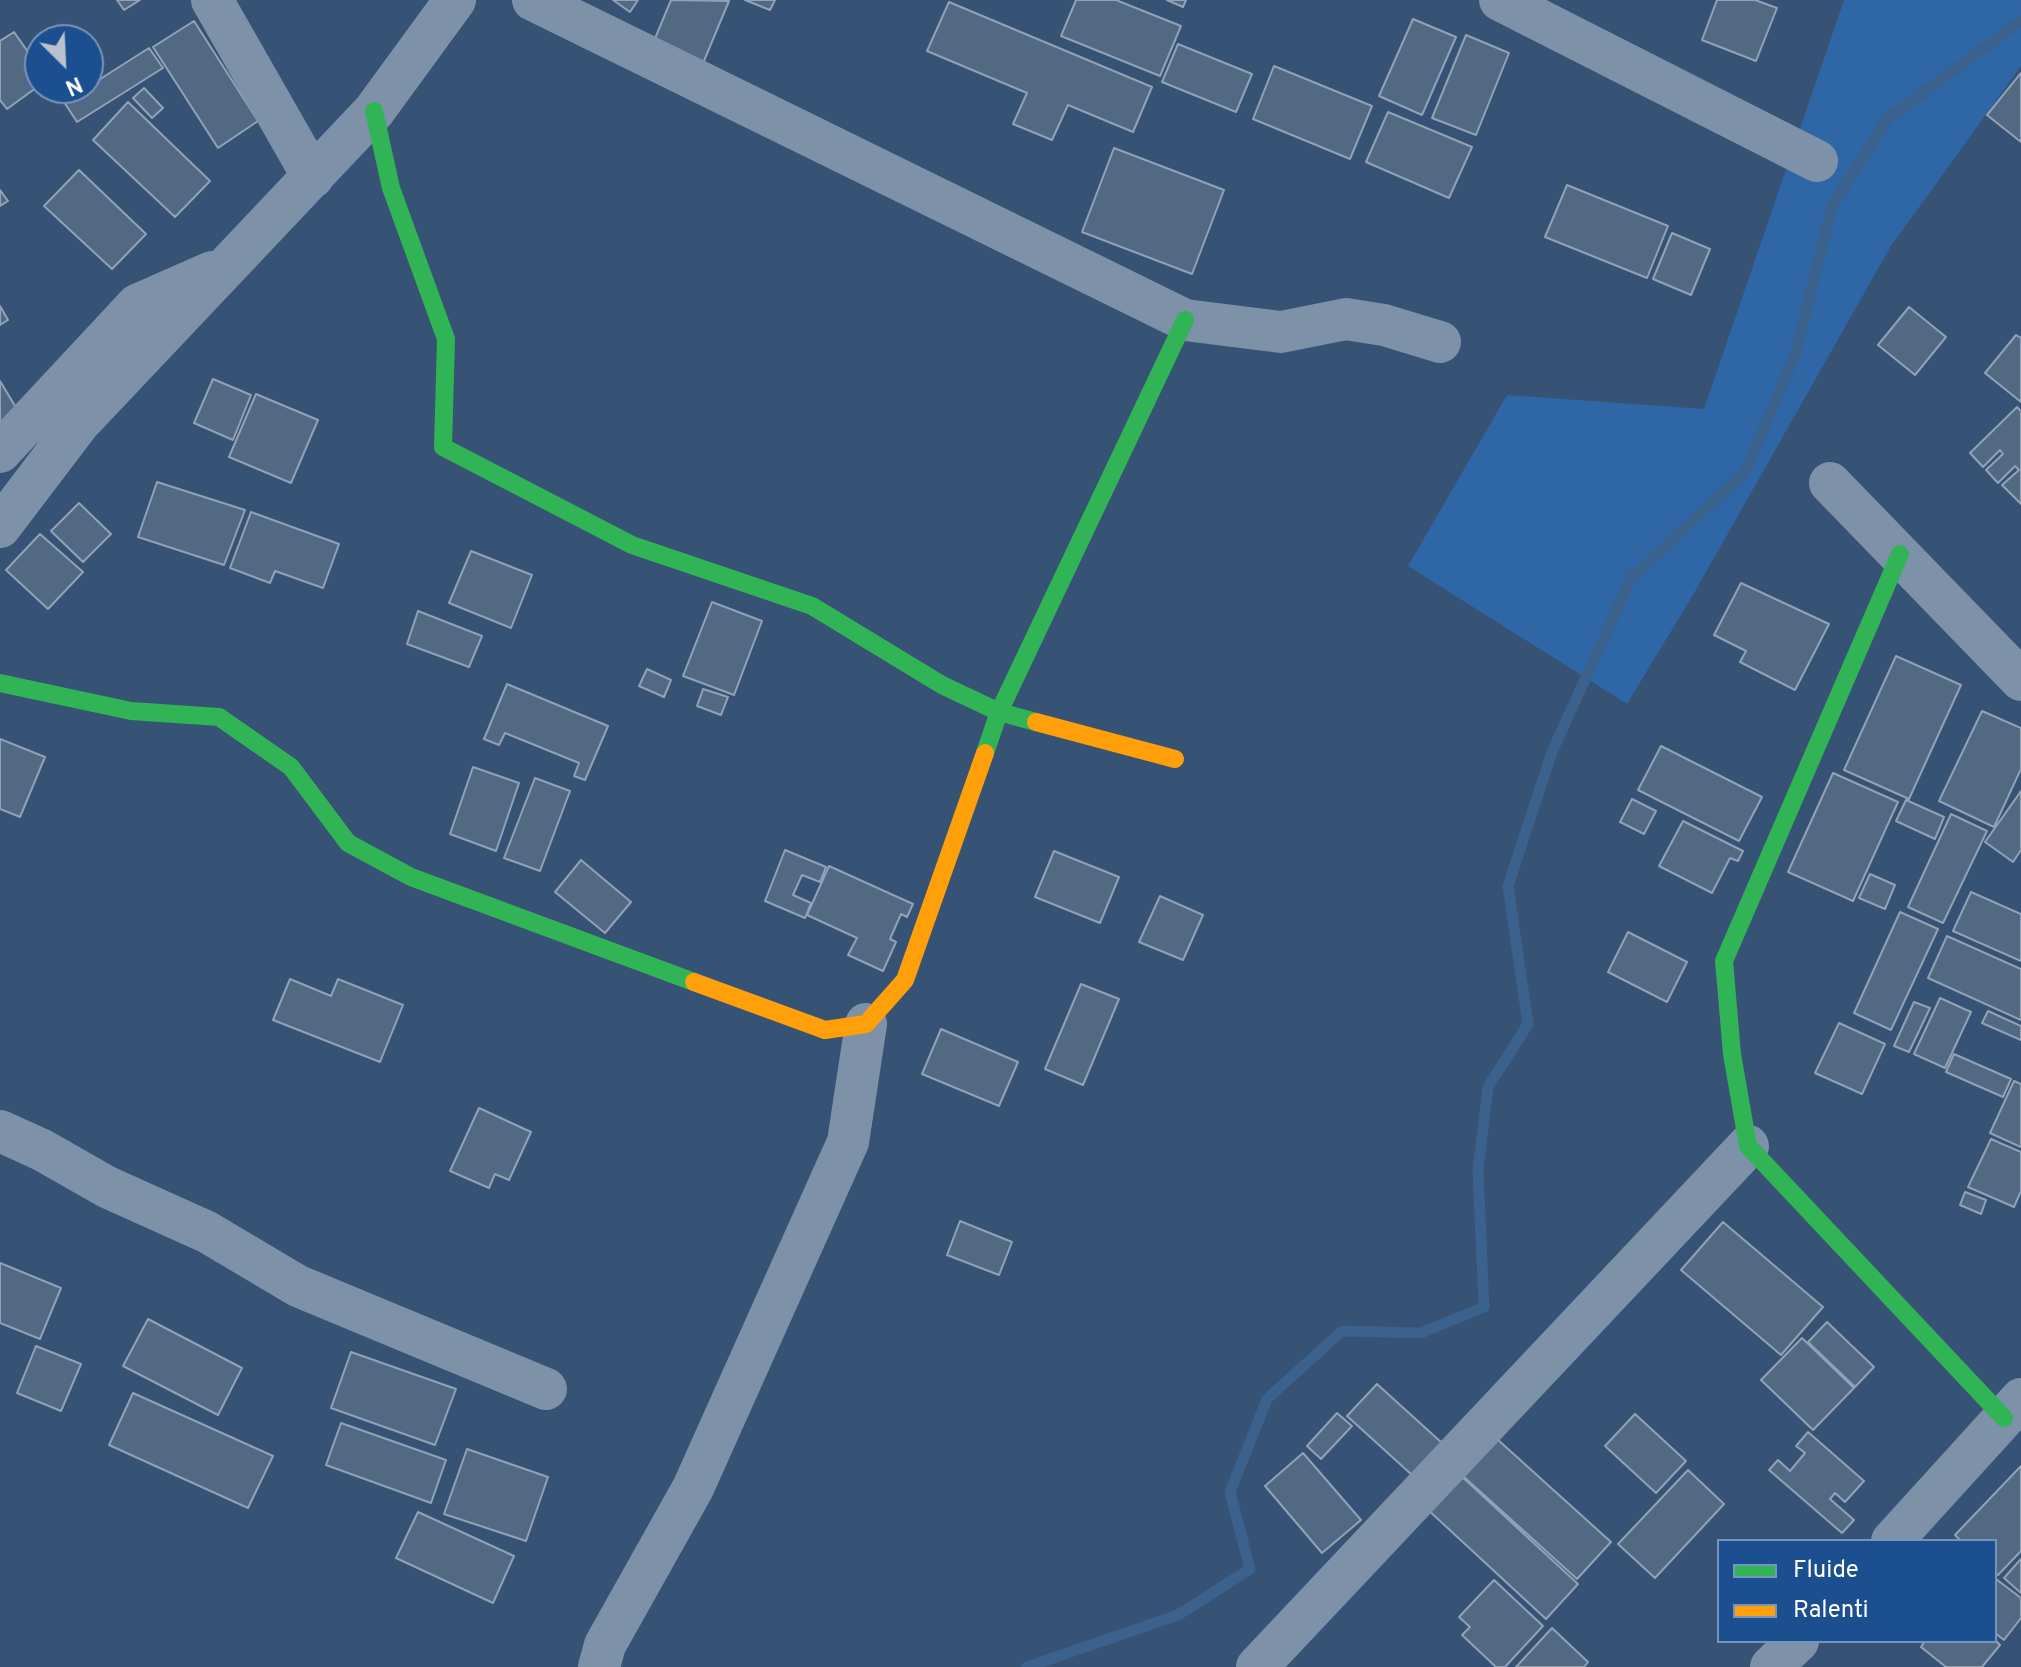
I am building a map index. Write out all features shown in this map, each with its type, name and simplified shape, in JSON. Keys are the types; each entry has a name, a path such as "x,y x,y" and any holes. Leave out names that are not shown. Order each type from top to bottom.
{"street":[{"path":"212,0 313,177"},
{"path":"0,527 79,423 374,111 455,0"},
{"path":"533,0 1185,320 1281,332 1346,319 1384,325 1440,342"},
{"path":"1500,0 1817,161"},
{"path":"374,111 391,188 446,339 443,447 632,545 812,606 942,685 999,712 1175,759"},
{"path":"0,452 137,305 231,263"},
{"path":"599,1667 605,1645 693,1488 848,1142 866,1024 905,980 999,712 1185,320"},
{"path":"1830,483 2021,680"},
{"path":"1894,1539 2012,1409 1748,1146 1732,1054 1724,961 1900,554"},
{"path":"0,683 131,711 219,717 291,767 348,843 411,877 825,1030 866,1024"},
{"path":"0,1131 42,1150 107,1187 207,1232 298,1286 546,1389"},
{"path":"1257,1667 1748,1146"},
{"path":"1771,1667 1796,1643"}],"shaded area":[{"path":"1844,0 2021,0 2021,66 1891,246 1693,595 1627,704 1408,566 1507,395 1704,409"}],"building":[{"path":"117,0 140,0 124,10"},
{"path":"613,0 638,0 630,12"},
{"path":"671,0 729,1 701,68 651,48"},
{"path":"745,0 775,0 770,10"},
{"path":"1076,0 1116,0 1181,26 1160,76 1061,36"},
{"path":"1167,0 1186,0 1183,7"},
{"path":"1717,0 1755,0 1777,8 1756,61 1702,40"},
{"path":"949,2 1152,87 1133,132 1068,105 1052,140 1013,124 1027,93 927,51"},
{"path":"1413,19 1456,37 1422,115 1379,96"},
{"path":"194,21 258,121 218,148 153,47"},
{"path":"14,32 24,46 24,97 7,109 0,100 0,41"},
{"path":"1466,35 1509,53 1476,135 1432,118"},
{"path":"1178,44 1252,74 1236,112 1162,82"},
{"path":"149,48 163,68 77,122 65,104 104,104 104,77"},
{"path":"1274,66 1372,106 1350,159 1253,119"},
{"path":"2021,73 2021,142 1987,115"},
{"path":"144,88 163,108 152,118 133,98"},
{"path":"128,102 210,181 175,217 93,140"},
{"path":"1388,112 1472,147 1449,198 1366,162"},
{"path":"1114,148 1224,190 1192,274 1082,232"},
{"path":"79,170 146,234 112,269 44,206"},
{"path":"1567,185 1668,226 1647,278 1545,237"},
{"path":"0,190 8,201 0,206"},
{"path":"1672,233 1710,249 1691,295 1653,279"},
{"path":"0,306 8,320 0,325"},
{"path":"1909,307 1946,337 1915,375 1878,345"},
{"path":"2016,335 2021,338 2021,402 1985,373"},
{"path":"213,379 251,395 233,440 194,423"},
{"path":"0,381 23,419 0,433"},
{"path":"256,394 318,420 291,483 229,457"},
{"path":"2017,407 2021,411 2021,504 2002,485 2019,470 2015,466 1998,483 1986,470 2003,454 2000,450 1983,467 1970,453"},
{"path":"157,482 245,510 224,565 138,537"},
{"path":"79,503 111,534 83,562 51,531"},
{"path":"251,512 339,544 323,588 275,571 270,583 230,568"},
{"path":"40,534 83,572 48,609 6,570"},
{"path":"471,551 532,575 511,628 449,603"},
{"path":"1741,583 1829,624 1795,690 1740,662 1746,651 1714,635"},
{"path":"712,602 762,621 734,695 683,676"},
{"path":"418,611 482,636 469,667 407,644"},
{"path":"1896,656 1961,685 1909,799 1844,770"},
{"path":"647,669 671,680 664,697 639,686"},
{"path":"507,684 608,726 585,780 574,776 579,763 505,733 499,745 484,739"},
{"path":"703,689 728,697 721,715 697,706"},
{"path":"1982,711 2021,728 2021,769 1994,827 1939,801"},
{"path":"0,739 45,757 20,817 0,809"},
{"path":"1661,746 1762,797 1739,841 1638,790"},
{"path":"473,767 519,783 496,851 450,834"},
{"path":"1833,773 1898,802 1853,901 1788,872"},
{"path":"535,778 570,791 540,871 504,858"},
{"path":"2021,791 2021,850 2013,862 1985,842"},
{"path":"1632,799 1656,811 1644,834 1620,822"},
{"path":"1906,800 1944,817 1935,839 1896,821"},
{"path":"1951,814 1987,831 1943,923 1908,907"},
{"path":"1683,821 1743,851 1738,861 1730,858 1712,893 1659,866"},
{"path":"785,850 826,867 820,882 802,875 793,895 811,903 805,918 765,901"},
{"path":"1054,851 1119,877 1100,923 1035,897"},
{"path":"581,860 631,902 605,933 555,892"},
{"path":"829,866 913,904 907,917 901,914 890,939 896,942 883,971 848,955 857,938 807,915"},
{"path":"1870,874 1895,885 1885,909 1859,898"},
{"path":"1971,892 2021,914 2021,961 1953,931"},
{"path":"1160,896 1203,915 1183,960 1139,942"},
{"path":"1900,912 1938,929 1891,1030 1854,1013"},
{"path":"1628,932 1687,962 1667,1002 1608,972"},
{"path":"1947,936 2021,969 2021,1020 1928,978"},
{"path":"290,979 331,996 338,979 403,1005 380,1062 273,1020"},
{"path":"1081,984 1119,999 1083,1085 1045,1069"},
{"path":"1940,998 1971,1012 1945,1068 1914,1054"},
{"path":"1914,1002 1930,1008 1909,1052 1894,1046"},
{"path":"1988,1011 2021,1026 2021,1040 1982,1023"},
{"path":"1839,1023 1885,1044 1862,1094 1815,1073"},
{"path":"941,1029 1018,1062 999,1106 922,1074"},
{"path":"1954,1054 2011,1079 2003,1097 1946,1072"},
{"path":"2014,1081 2021,1084 2021,1147 1990,1133"},
{"path":"479,1108 531,1132 509,1180 495,1174 489,1188 450,1171"},
{"path":"1991,1139 2021,1152 2021,1191 2014,1207 1968,1187"},
{"path":"1965,1192 1986,1200 1981,1214 1960,1205"},
{"path":"960,1221 1012,1242 999,1275 947,1255"},
{"path":"1723,1222 1823,1307 1781,1355 1681,1270"},
{"path":"0,1263 61,1288 40,1339 0,1323"},
{"path":"148,1319 242,1368 218,1415 123,1366"},
{"path":"1827,1322 1874,1367 1855,1387 1808,1342"},
{"path":"1802,1338 1854,1388 1813,1430 1761,1380"},
{"path":"36,1346 81,1364 61,1411 17,1393"},
{"path":"351,1352 456,1389 435,1445 331,1408"},
{"path":"1377,1384 1442,1443 1412,1475 1347,1416"},
{"path":"133,1393 273,1456 248,1508 109,1445"},
{"path":"1337,1413 1352,1426 1321,1459 1307,1446"},
{"path":"1635,1414 1686,1461 1656,1493 1605,1446"},
{"path":"341,1423 446,1460 431,1503 326,1465"},
{"path":"1808,1432 1864,1481 1845,1502 1835,1493 1830,1499 1854,1520 1842,1533 1769,1470 1778,1460 1790,1471 1805,1453 1796,1446"},
{"path":"1497,1439 1611,1542 1577,1579 1463,1476"},
{"path":"467,1449 548,1477 526,1541 444,1514"},
{"path":"1303,1453 1361,1520 1322,1553 1265,1486"},
{"path":"2021,1466 2021,1551 1998,1575 1997,1539 1959,1539 1955,1535"},
{"path":"1688,1470 1724,1504 1655,1578 1618,1544"},
{"path":"1458,1473 1578,1584 1546,1619 1426,1508"},
{"path":"418,1512 514,1556 493,1603 396,1558"},
{"path":"2021,1559 2021,1593 2004,1578"},
{"path":"1494,1580 1543,1626 1505,1667 1496,1667 1462,1635 1470,1627 1459,1617"},
{"path":"1997,1580 2021,1598 2021,1618 2004,1640 1997,1635"},
{"path":"1552,1628 1588,1662 1584,1667 1516,1667"},
{"path":"1997,1642 2000,1645 1982,1667 1946,1667 1921,1647 1924,1643"}],"waterway":[{"path":"1027,1667 1178,1615 1250,1569 1230,1492 1267,1399 1342,1331 1421,1333 1484,1307 1478,1170 1488,1087 1528,1024 1508,886 1552,752 1631,578 1745,472 1795,355 1832,206 1887,119 2021,21"}],"traffic: fast":[{"path":"374,111 391,188 446,339 443,447 632,545 812,606 942,685 999,712 1036,722"},
{"path":"985,753 999,712 1185,320"},
{"path":"1900,554 1724,961 1732,1054 1748,1146 2004,1418"},
{"path":"0,683 131,711 219,717 291,767 348,843 411,877 694,982"}],"traffic: slow":[{"path":"1036,722 1175,759"},
{"path":"694,982 825,1030 866,1024 905,980 985,753"}]}
